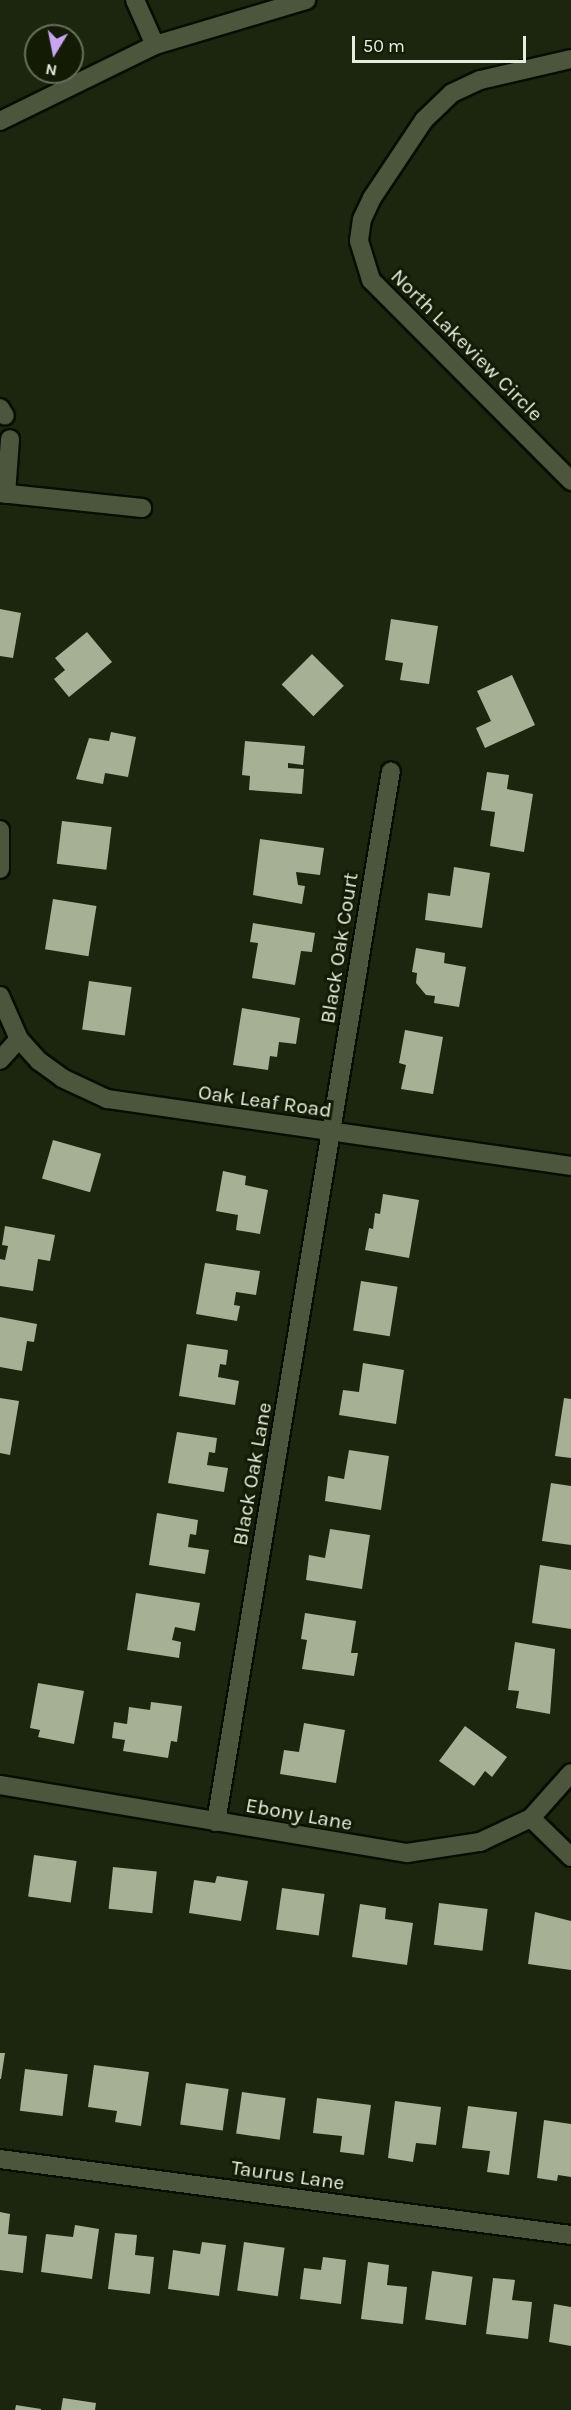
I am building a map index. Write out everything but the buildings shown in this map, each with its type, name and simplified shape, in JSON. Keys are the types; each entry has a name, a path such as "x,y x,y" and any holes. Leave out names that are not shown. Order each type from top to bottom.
{"street":[{"path":"135,0 155,45"},
{"path":"0,121 155,45 306,0"},
{"name":"North Lakeview Circle","path":"571,59 480,80 452,93 424,120 372,198 362,219 359,241 363,263 371,280 571,481"},
{"path":"10,439 3,493 142,508"},
{"name":"Black Oak Court","path":"332,1133 391,771"},
{"path":"0,830 0,869"},
{"name":"Oak Leaf Road","path":"0,996 19,1039 62,1078 107,1099 571,1166"},
{"path":"0,1060 19,1039"},
{"name":"Black Oak Lane","path":"216,1822 332,1133"},
{"path":"571,1773 531,1818 571,1857"},
{"name":"Ebony Lane","path":"0,1785 407,1853 480,1842 531,1818"},
{"name":"Taurus Lane","path":"0,2159 571,2235"}]}
